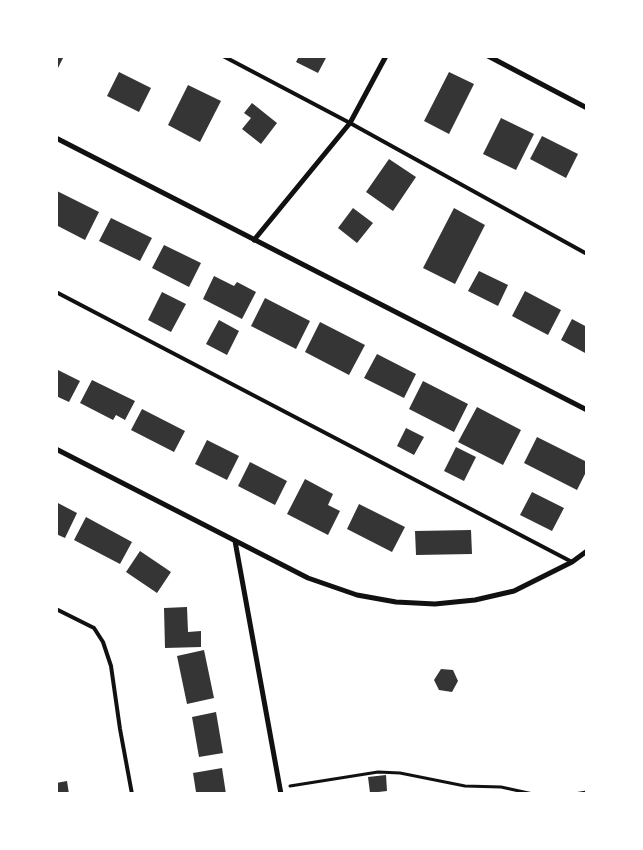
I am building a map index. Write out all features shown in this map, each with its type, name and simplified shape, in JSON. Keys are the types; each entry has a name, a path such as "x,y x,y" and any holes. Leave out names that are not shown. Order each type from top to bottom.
{"street":[{"path":"254,240 350,123 386,56"},
{"path":"488,56 587,108"},
{"path":"56,138 587,410"},
{"path":"56,449 235,541 330,587 357,595 396,602 436,604 475,600 514,591 572,562 587,551"},
{"path":"235,541 280,791"}],"lane":[{"path":"223,56 350,123 587,254"},
{"path":"56,292 572,562"},
{"path":"56,609 94,628 103,642 112,666 120,729 132,794"}],"path":[{"path":"280,791 300,783 386,772 465,786 501,787 533,794"},
{"path":"574,794 587,792"}],"building":[{"path":"56,56 64,56 58,68 56,68"},
{"path":"299,56 327,56 318,73 296,62"},
{"path":"119,72 151,88 139,112 107,96"},
{"path":"449,72 474,84 449,134 424,121"},
{"path":"188,85 221,101 200,142 168,125"},
{"path":"252,103 277,123 261,144 242,129 251,118 244,113"},
{"path":"501,118 534,134 516,170 483,154"},
{"path":"542,136 578,154 566,178 530,159"},
{"path":"389,159 416,177 393,211 366,192"},
{"path":"57,191 99,212 85,240 56,225"},
{"path":"353,208 373,223 357,243 338,228"},
{"path":"454,208 485,225 455,284 423,268"},
{"path":"111,218 152,238 140,261 99,241"},
{"path":"164,245 201,263 189,287 152,268"},
{"path":"479,271 508,285 498,306 468,291"},
{"path":"214,276 234,286 237,282 256,292 242,319 203,299"},
{"path":"525,291 561,310 548,335 512,316"},
{"path":"162,292 186,304 171,332 148,320"},
{"path":"265,298 310,321 296,349 251,326"},
{"path":"572,319 587,327 587,354 561,340"},
{"path":"219,320 239,331 227,355 206,344"},
{"path":"320,322 365,345 349,375 305,352"},
{"path":"377,354 416,374 404,398 364,378"},
{"path":"56,369 80,381 69,402 56,396"},
{"path":"92,380 135,401 125,420 116,415 113,420 80,403"},
{"path":"423,381 468,404 454,432 409,409"},
{"path":"477,407 521,430 503,465 458,442"},
{"path":"142,409 185,431 174,452 131,430"},
{"path":"406,428 424,437 414,455 397,446"},
{"path":"537,437 587,462 587,470 577,490 524,463"},
{"path":"207,440 239,456 227,480 195,464"},
{"path":"456,447 476,457 464,481 444,471"},
{"path":"250,462 287,481 275,505 238,486"},
{"path":"305,479 333,494 328,505 340,511 328,535 287,514"},
{"path":"532,492 564,508 552,531 520,515"},
{"path":"56,502 77,513 65,538 56,534"},
{"path":"359,504 405,527 392,552 347,529"},
{"path":"86,517 132,542 120,564 74,540"},
{"path":"471,530 472,554 416,555 415,531"},
{"path":"140,551 171,572 157,593 126,572"},
{"path":"187,607 188,632 201,631 201,647 165,648 164,608"},
{"path":"204,650 214,698 187,704 177,656"},
{"path":"441,669 453,670 458,681 452,692 439,690 434,680"},
{"path":"216,712 223,753 199,757 192,717"},
{"path":"222,768 226,794 190,794 196,792 193,773"},
{"path":"386,775 387,791 370,793 368,777"},
{"path":"67,781 69,794 56,794 56,783"}]}
